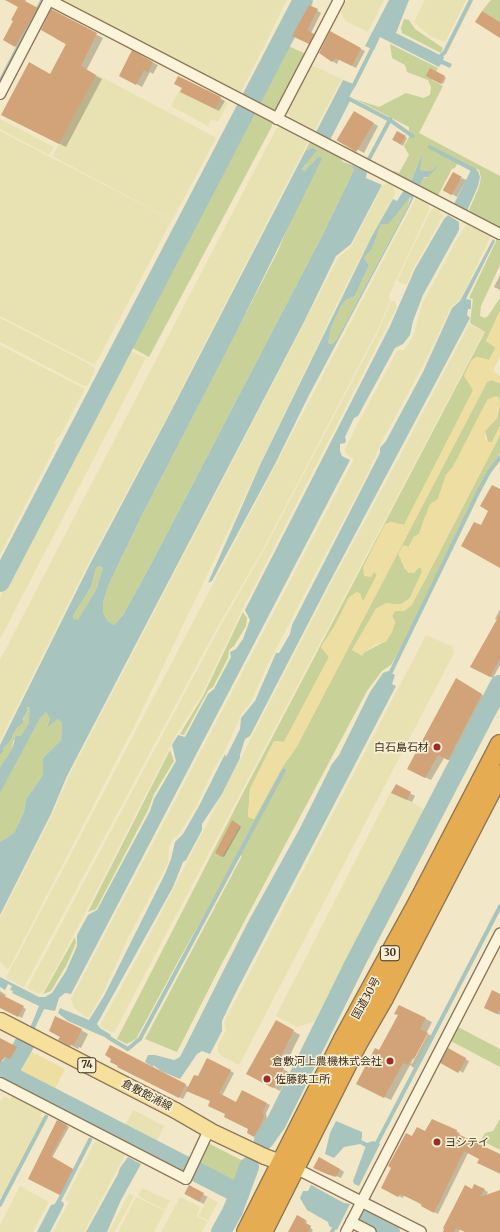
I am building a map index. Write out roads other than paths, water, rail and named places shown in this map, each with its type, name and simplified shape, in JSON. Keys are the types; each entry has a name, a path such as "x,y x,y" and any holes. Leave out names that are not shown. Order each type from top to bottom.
{"highway":[{"name":"国道30号","path":"263,1232 288,1165 343,1040 418,902 500,744"},
{"name":"国道30号","path":"246,1232 288,1165 384,998 500,774"}],"main road":[{"name":"倉敷飽浦線","path":"0,1020 175,1110 209,1130 288,1165"}],"street":[{"path":"0,94 49,0 500,234"},
{"path":"277,119 339,0"},
{"path":"346,1232 500,933"},
{"path":"0,1083 186,1179 209,1130"},
{"path":"288,1165 362,1200 420,1232"},
{"path":"351,1222 371,1232"}],"water":[{"path":"389,0 409,0 396,33 444,57 443,60 452,64 450,68 441,64 439,67 380,37 374,50 365,46"},
{"path":"343,80 356,85 349,97 351,99 330,140 316,132"},
{"path":"310,142 340,157 343,162 367,171 366,178 382,185 351,244 336,256 305,320 67,776 51,814 0,915 0,842 14,833 24,812 26,799 43,775 43,758 61,740 62,722 58,719 47,727 50,718 46,712 39,720 0,793 0,767 12,749 16,736 21,736 29,723 30,707 27,707 28,710 23,719 23,723 16,729 9,743 0,755 0,745 89,566","holes":["310,143 339,158 354,170 321,238 149,568 123,615 114,625 108,621 103,613 103,603 109,584 144,511 236,333 317,169 322,158 318,157 304,171 302,169 317,150 312,148 306,151","100,566 103,568 96,590 78,620 74,619 73,616 91,587 96,568"]},
{"path":"422,154 420,170 430,171 439,165 428,177 424,177 419,186 411,181"},
{"path":"472,168 478,171 480,177 478,186 467,211 454,204"},
{"path":"404,190 414,196 308,397 275,464 212,581 208,583 261,463 372,236 393,199 397,201","holes":["410,197 411,198 337,339 332,344 328,343 331,328 341,306 346,300 355,296 369,265 364,258 372,249 381,224 389,224"]},
{"path":"448,215 459,222 459,230 423,295 413,321 410,335 403,344 395,348 358,416 354,418 345,437 345,443 340,444 342,456 350,460 71,994 65,993 59,998 55,1011 44,1009 34,1030 30,1028 39,1006 12,993 13,991 10,990 12,986 8,984 5,990 0,987 0,977 39,997 45,997 52,993 66,971 77,946 77,935 88,915 97,910 150,811 154,799 176,761 172,745 178,735 185,737 208,694 214,689 231,657 230,652 236,649 243,639 250,620 245,610 390,326 415,269 444,219"},
{"path":"493,239 495,241 466,299 471,300 471,309 468,309 467,315 470,318 327,587 250,736 245,739 240,758 222,794 202,824 202,830 186,860 183,862 173,887 97,1024 100,1028 111,1035 109,1039 68,1021 58,1013 60,1008 89,1020 104,996 165,874 171,859 175,842 183,834 199,806 225,754 226,757 240,729 241,718 255,701 276,653 279,653 290,634 292,625 380,453 380,448 386,441 423,372 452,308 460,301"},
{"path":"388,671 395,675 392,684 396,686 235,994 222,1021 222,1031 210,1054 202,1051 197,1054 180,1079 161,1071 153,1065 153,1067 145,1062 148,1055 155,1055 174,1060 180,1057 248,922 300,828 332,764 339,755 370,692 383,673"},
{"path":"336,1121 362,1132 362,1137 360,1144 344,1147 334,1158 325,1154 330,1133"},
{"path":"373,1141 380,1144 359,1186 354,1184 353,1181 367,1143"},
{"path":"128,1157 141,1164 121,1200 107,1232 86,1232 120,1168"},
{"path":"311,1185 344,1203 350,1204 337,1230 329,1226 328,1222 307,1210 300,1198 303,1191 308,1191"},
{"path":"57,1200 63,1202 64,1205 50,1232 37,1232 51,1205 55,1204"}],"waterway":[{"path":"0,582 303,0"},
{"path":"439,58 445,52 471,0"},
{"path":"0,82 42,1"},
{"path":"354,85 373,47"},
{"path":"348,98 390,120 413,136"},
{"path":"368,161 390,120"},
{"path":"430,147 474,170"},
{"path":"389,676 479,491 489,472 500,458"},
{"path":"264,1140 276,1123 354,965 500,685"},
{"path":"108,1037 128,1049 140,1039 284,771"},
{"path":"375,1147 500,907"},
{"path":"7,1074 24,1044"},
{"path":"0,1071 239,1194"},
{"path":"288,1101 293,1104"},
{"path":"0,1205 46,1117"},
{"path":"97,1126 99,1122"},
{"path":"57,1205 90,1140"},
{"path":"357,1140 369,1146"},
{"path":"221,1232 233,1210 249,1167"},
{"path":"365,1219 390,1232"},
{"path":"332,1232 336,1225"}],"place":[{"name":"白石島石材","path":"437,747"},
{"name":"倉敷河上農機株式会社","path":"390,1061"},
{"name":"佐藤鉄工所","path":"267,1079"},
{"name":"ヨシテイ","path":"437,1142"}]}
